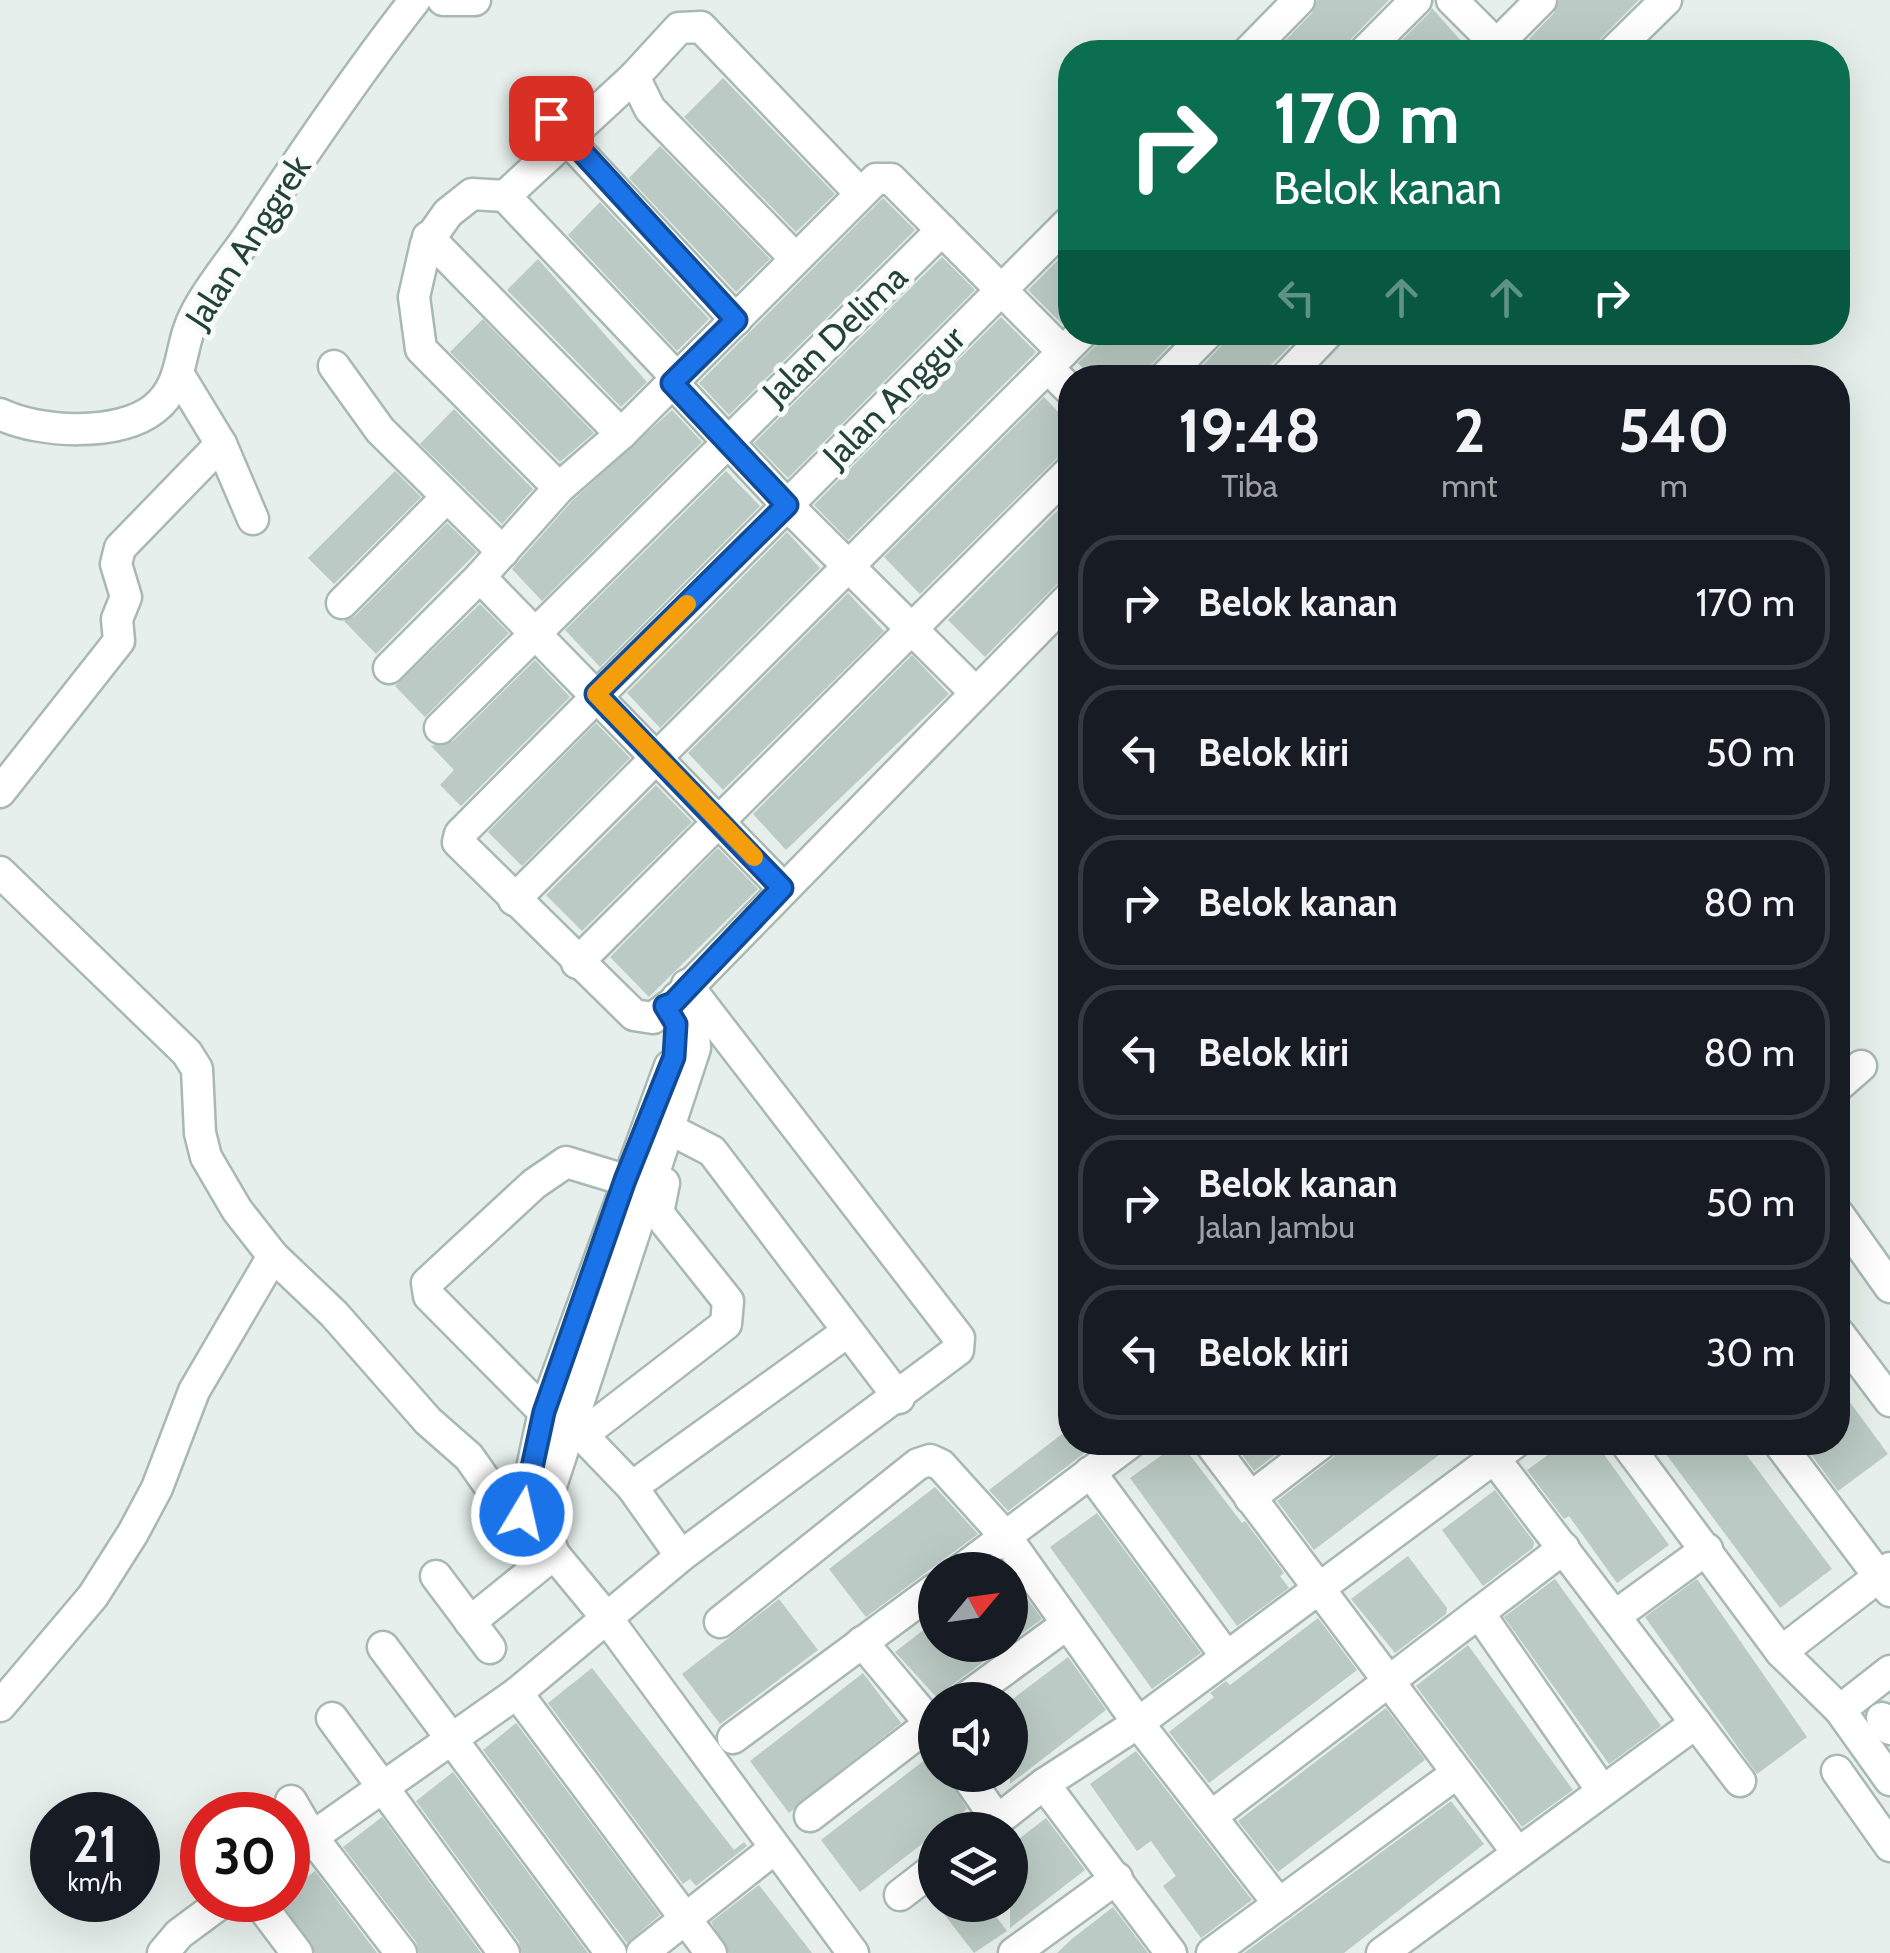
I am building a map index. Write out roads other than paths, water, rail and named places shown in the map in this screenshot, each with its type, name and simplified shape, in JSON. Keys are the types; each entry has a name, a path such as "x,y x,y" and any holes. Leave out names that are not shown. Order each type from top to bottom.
{"street":[{"name":"Jalan Anggrek","path":"0,414 42,428 102,426 154,409 180,375 194,315 317,133 415,0"},
{"path":"443,0 474,0"},
{"path":"1260,40 1299,0"},
{"path":"1376,40 1416,0"},
{"path":"1452,0 1487,40"},
{"path":"1505,40 1542,0"},
{"path":"1625,40 1666,0"},
{"path":"504,196 634,77 679,28 701,27 871,185"},
{"path":"634,77 650,109 794,256"},
{"path":"535,97 567,139 736,320"},
{"path":"389,668 480,577 559,488 622,434 794,256 871,185 891,179 1058,344"},
{"path":"559,488 421,350 414,297 428,237 448,213 472,194 504,196 787,505 976,693"},
{"name":"Jalan Delima","path":"440,728 942,230"},
{"name":"Jalan Anggur","path":"514,900 463,850 460,834 1058,233"},
{"path":"428,237 622,434"},
{"path":"1176,365 1196,345"},
{"path":"1298,365 1317,345"},
{"path":"1058,609 653,1018 634,1015 514,900 1065,351"},
{"path":"334,366 365,414 503,552"},
{"path":"180,375 221,444 253,519"},
{"path":"0,792 119,641 117,619 126,597 116,564 120,548 221,444"},
{"path":"578,963 1058,483"},
{"path":"342,602 447,497"},
{"path":"480,577 721,820 782,888"},
{"path":"0,872 187,1052 198,1069 200,1133 206,1157 236,1210 428,1421 469,1457 502,1504 532,1519 549,1557 768,1854 833,1953"},
{"path":"310,1839 516,1694 681,1556 953,1357 959,1338 722,1031 676,996"},
{"path":"532,1519 644,1191 674,1057 676,996"},
{"path":"644,1191 682,1135 722,1031"},
{"path":"1850,1076 1862,1066"},
{"path":"682,1135 712,1151 898,1398"},
{"path":"565,1426 726,1324 730,1314 728,1302 644,1191 566,1162 550,1170 427,1283 429,1296 565,1426 632,1487 681,1556"},
{"path":"1850,1231 1890,1287"},
{"path":"0,1706 93,1596 133,1533 157,1488 194,1391 274,1256"},
{"path":"632,1487 847,1332"},
{"path":"1850,1348 1890,1401"},
{"path":"986,1552 1113,1455"},
{"path":"1218,1455 1517,1852"},
{"path":"1250,1498 1306,1455"},
{"path":"1008,1812 1138,1723 1319,1589 1489,1455"},
{"path":"1503,1455 1564,1548 1740,1781"},
{"path":"1636,1455 1781,1652 1840,1710 1890,1780"},
{"path":"1781,1652 1886,1579 1788,1455"},
{"path":"720,1622 918,1464 930,1460 941,1465 1006,1537 1138,1723 1279,1904"},
{"path":"1090,1472 1226,1656"},
{"path":"1213,1815 1564,1548"},
{"path":"1615,1616 1707,1549"},
{"path":"470,1622 549,1557"},
{"path":"436,1576 490,1648"},
{"path":"733,1738 918,1601"},
{"path":"1478,1613 1601,1789"},
{"path":"987,1682 1066,1624"},
{"path":"862,1642 918,1706"},
{"path":"383,1647 610,1953"},
{"path":"1840,1710 1890,1671"},
{"path":"516,1694 711,1953"},
{"path":"332,1718 381,1791 504,1953"},
{"path":"1382,1953 1601,1789 1696,1724"},
{"path":"810,1816 918,1736"},
{"path":"1837,1771 1887,1835"},
{"path":"1212,1953 1457,1773"},
{"path":"1044,1784 1172,1953"},
{"path":"642,1953 687,1922 768,1854"},
{"path":"768,1854 852,1953"},
{"path":"310,1856 402,1953"},
{"path":"1014,1953 1117,1878"},
{"path":"900,1895 918,1881"},
{"path":"178,1947 203,1922"},
{"path":"273,1922 297,1953"}]}
